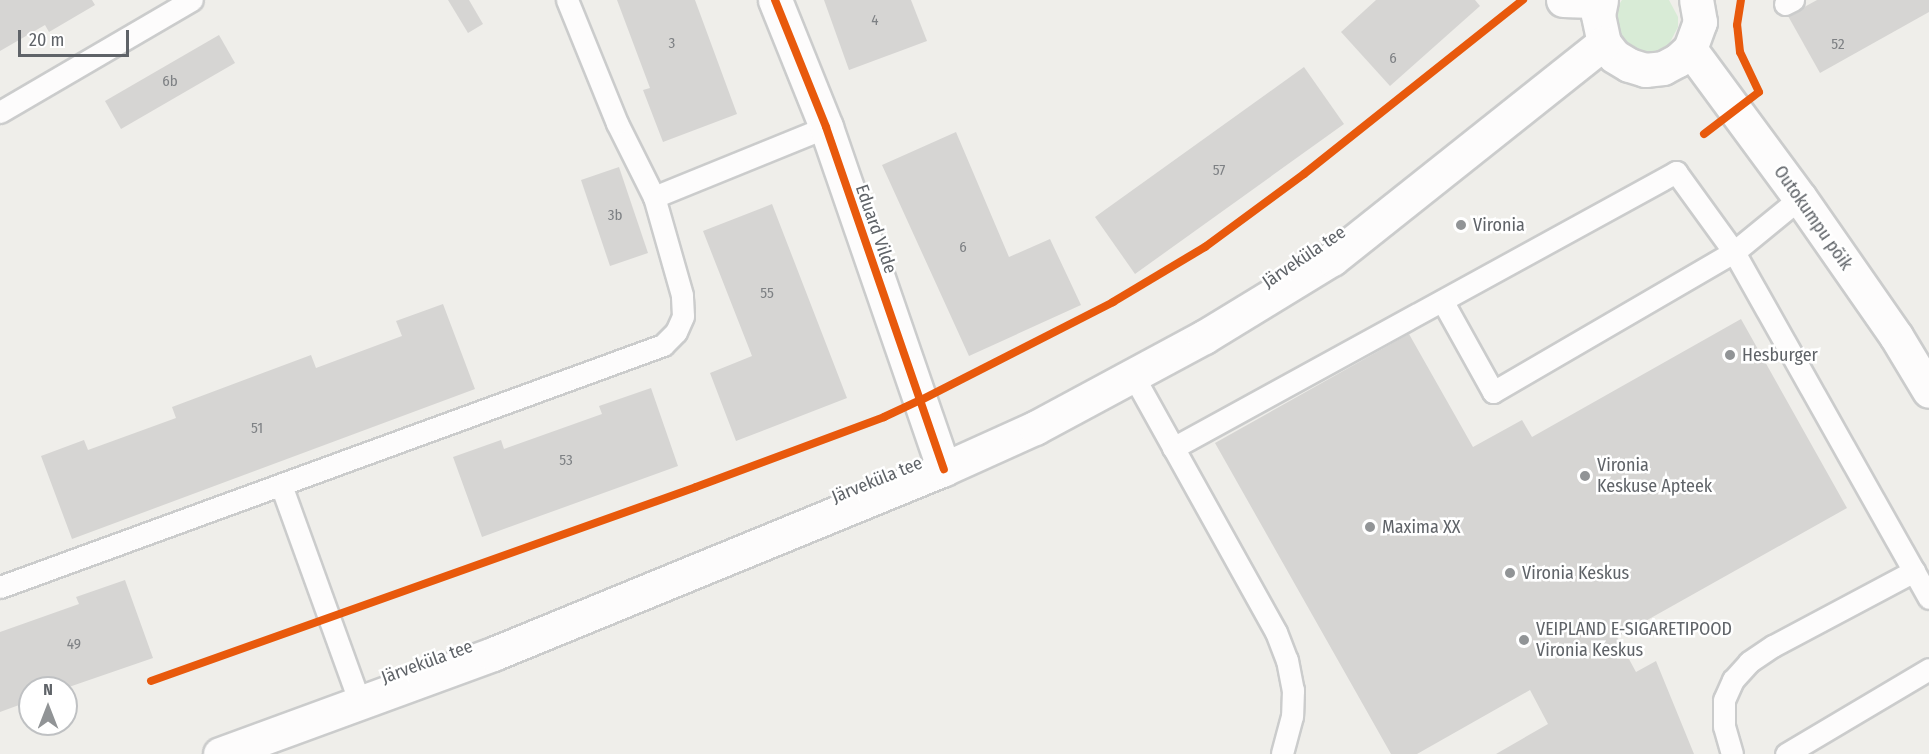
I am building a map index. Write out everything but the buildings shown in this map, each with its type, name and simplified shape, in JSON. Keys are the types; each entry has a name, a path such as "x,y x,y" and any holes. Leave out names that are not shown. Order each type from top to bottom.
{"main road":[{"name":"Eduard Vilde","path":"775,0 826,127 944,470"},
{"path":"1563,0 1601,1 1599,29 1604,43 1614,56 1629,65 1645,70 1670,64 1690,49 1700,22 1696,0"},
{"name":"Järveküla tee","path":"220,754 493,654 944,470 1035,428 1134,377 1293,284 1332,258 1604,43"},
{"name":"Outokumpu põik","path":"1690,49 1800,198 1896,336 1929,391"}],"lane":[{"path":"0,112 192,0"},
{"path":"0,587 663,345 676,332 683,316 682,295 654,197 617,123 567,0"},
{"path":"654,197 826,127"},
{"path":"1173,448 1443,302 1676,172 1734,252 1929,598"},
{"path":"1443,302 1493,392 1734,252 1800,198"},
{"path":"1134,377 1276,633 1287,660 1293,690 1292,716 1282,754"},
{"path":"281,485 360,703"},
{"path":"1732,754 1724,726 1724,700 1733,680 1749,662 1773,646 1914,571"},
{"path":"1786,754 1929,669"}],"green space":[{"path":"1622,0 1669,0 1678,17 1678,27 1668,46 1648,56 1620,43 1614,12"}],"cycle path":[{"path":"775,0 826,127 944,469"},
{"path":"151,681 696,487 884,417 919,401 1113,302 1205,247 1304,174 1523,0"},
{"path":"1704,134 1759,92 1740,52 1737,25 1741,0"}],"place":[{"name":"Vironia","path":"1461,225"},
{"name":"Hesburger","path":"1730,355"},
{"name":"Vironia Keskuse Apteek","path":"1585,476"},
{"name":"Maxima XX","path":"1370,527"},
{"name":"Vironia Keskus","path":"1510,573"},
{"name":"VEIPLAND E-SIGARETIPOOD Vironia Keskus","path":"1524,640"}]}
